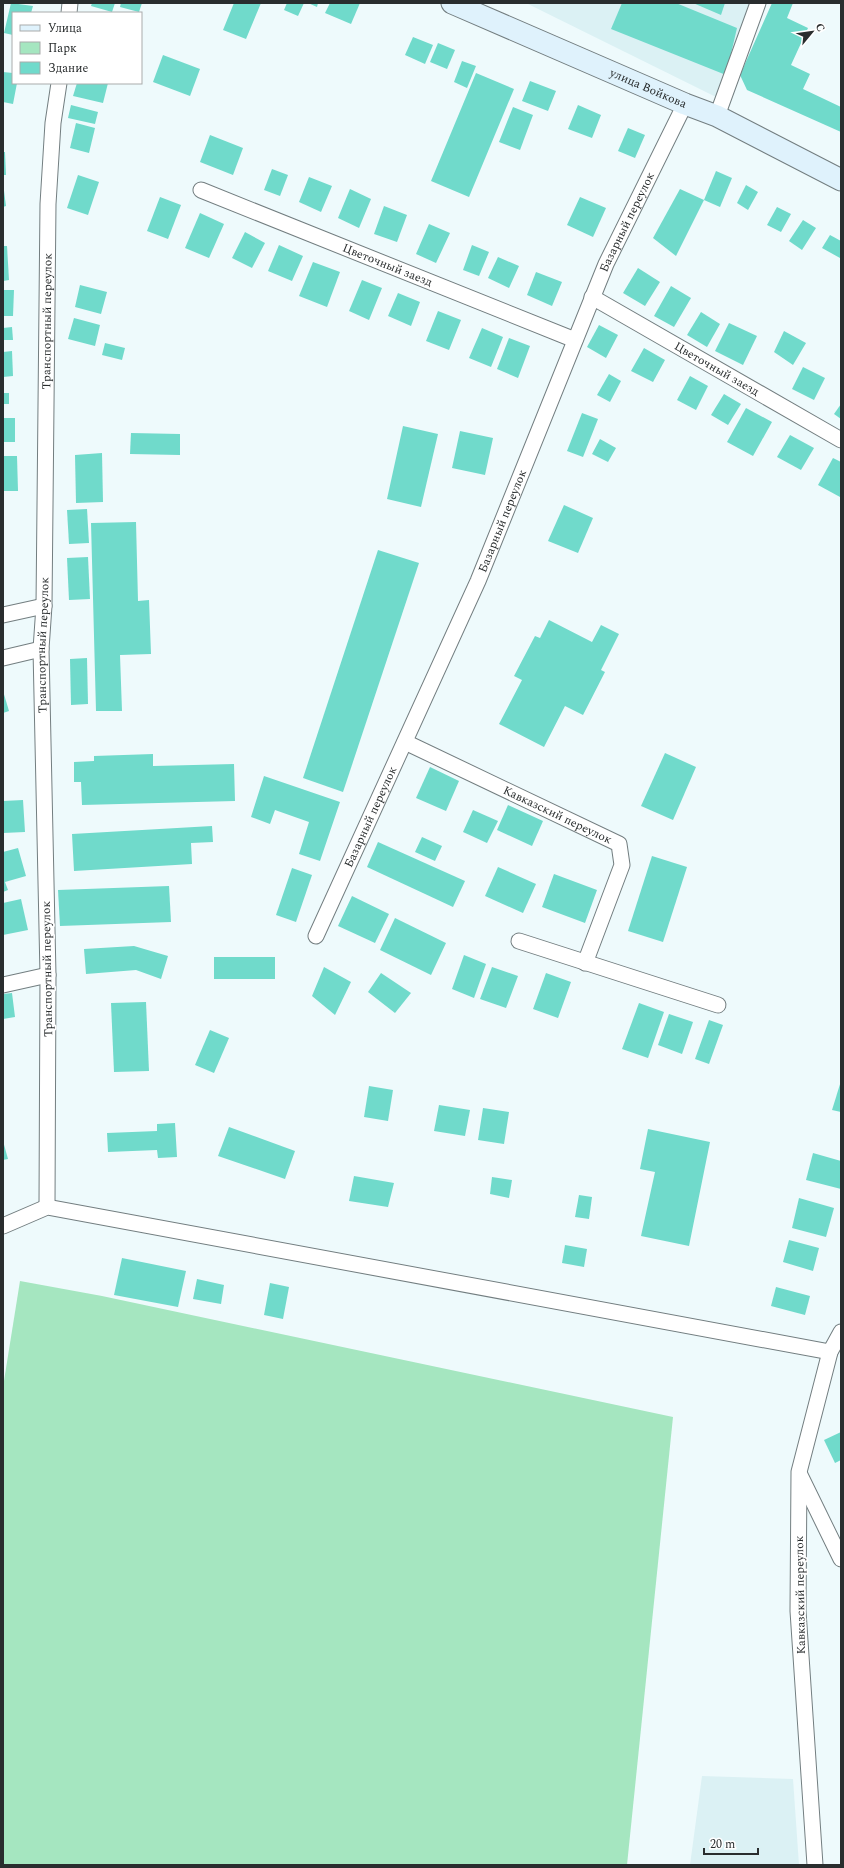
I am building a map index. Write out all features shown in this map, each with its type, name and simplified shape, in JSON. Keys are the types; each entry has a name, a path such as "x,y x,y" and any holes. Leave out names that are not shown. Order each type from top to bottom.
{"street":[{"name":"улица Войкова","path":"452,3 685,104 718,116 841,180"},
{"path":"718,116 758,3"},
{"name":"Транспортный переулок","path":"47,1207 48,975 41,649 44,606 48,407 48,204 53,123 59,84"},
{"name":"Базарный переулок","path":"316,936 478,581 606,264 685,104"},
{"name":"Цветочный заезд","path":"201,190 575,340"},
{"name":"Цветочный заезд","path":"592,297 841,440"},
{"path":"3,615 44,606"},
{"path":"3,658 41,649"},
{"name":"Кавказский переулок","path":"404,742 619,844 622,865 585,963"},
{"path":"519,941 718,1005"},
{"path":"3,985 48,975"},
{"path":"3,1226 47,1207 830,1352"},
{"name":"Кавказский переулок","path":"815,1865 798,1611 799,1472 830,1352 841,1332"},
{"path":"799,1472 841,1559"}],"shaded area":[{"path":"526,3 752,3 718,98"},
{"path":"702,1776 793,1779 799,1865 690,1865"}],"green space":[{"path":"20,1281 102,1296 673,1417 627,1865 3,1865 3,1387"}],"building":[{"path":"11,3 33,6 31,12 12,12 12,35 4,33"},
{"path":"92,3 115,3 112,12 91,6"},
{"path":"121,3 142,3 139,12 120,7"},
{"path":"234,3 261,3 246,39 223,30"},
{"path":"287,3 304,3 298,16 284,10"},
{"path":"308,3 318,3 317,7"},
{"path":"330,3 360,3 351,24 325,13"},
{"path":"622,3 676,3 737,28 726,75 611,29"},
{"path":"693,3 725,3 721,15"},
{"path":"772,3 793,3 787,18 808,28 791,65 810,74 803,89 841,107 841,132 747,90 740,75"},
{"path":"413,37 433,45 425,64 405,55"},
{"path":"438,43 455,50 447,69 430,62"},
{"path":"163,55 200,69 190,96 153,82"},
{"path":"462,61 476,66 467,88 454,82"},
{"path":"3,72 12,73 12,84 17,84 13,104 3,102"},
{"path":"476,73 514,89 469,197 431,181"},
{"path":"530,81 556,91 548,111 522,101"},
{"path":"77,84 108,84 103,103 73,96"},
{"path":"71,105 98,112 95,124 68,118"},
{"path":"578,105 601,115 592,138 568,129"},
{"path":"513,107 533,115 520,150 499,142"},
{"path":"76,123 95,128 89,153 70,148"},
{"path":"628,128 645,135 635,158 618,151"},
{"path":"210,135 243,148 233,175 200,162"},
{"path":"3,152 5,152 6,175 3,175"},
{"path":"272,169 288,175 280,196 264,190"},
{"path":"716,171 732,178 720,207 704,200"},
{"path":"78,175 99,182 88,215 67,208"},
{"path":"309,177 332,186 321,212 299,202"},
{"path":"3,183 6,206 3,207"},
{"path":"746,185 758,192 748,210 737,203"},
{"path":"350,189 371,199 359,228 338,218"},
{"path":"680,189 704,200 676,256 653,238"},
{"path":"160,197 181,205 168,239 147,231"},
{"path":"580,197 606,208 593,237 567,225"},
{"path":"384,206 407,215 397,242 374,234"},
{"path":"777,207 791,214 781,232 767,225"},
{"path":"200,213 224,224 209,258 185,248"},
{"path":"803,220 816,228 802,250 789,241"},
{"path":"429,224 450,233 436,263 416,254"},
{"path":"245,232 265,243 252,268 232,258"},
{"path":"830,235 841,241 840,258 822,248"},
{"path":"279,245 303,256 292,281 268,271"},
{"path":"472,245 489,252 479,276 463,270"},
{"path":"3,246 7,246 9,280 3,281"},
{"path":"498,257 519,266 509,288 488,278"},
{"path":"313,262 340,272 327,307 299,296"},
{"path":"638,268 660,282 645,306 623,293"},
{"path":"536,272 562,282 552,306 527,295"},
{"path":"362,280 382,288 369,320 349,311"},
{"path":"80,285 107,292 101,314 75,307"},
{"path":"671,286 691,298 674,327 654,316"},
{"path":"3,290 14,290 13,316 3,316"},
{"path":"398,293 420,302 411,326 388,316"},
{"path":"438,311 461,320 449,350 426,341"},
{"path":"701,312 720,324 707,347 687,335"},
{"path":"74,318 100,325 95,346 68,339"},
{"path":"729,323 757,336 743,365 715,351"},
{"path":"599,325 618,335 606,358 587,347"},
{"path":"12,327 13,340 3,340 3,328"},
{"path":"482,328 503,337 491,367 469,358"},
{"path":"784,331 806,343 793,365 774,352"},
{"path":"509,338 530,346 518,378 497,369"},
{"path":"105,343 125,348 122,360 102,355"},
{"path":"644,348 665,360 653,382 631,371"},
{"path":"12,351 13,376 3,377 3,352"},
{"path":"803,367 825,378 814,400 792,389"},
{"path":"609,374 621,381 610,402 597,395"},
{"path":"690,376 708,386 696,410 677,400"},
{"path":"3,393 9,393 9,404 3,404"},
{"path":"724,394 741,404 728,425 711,415"},
{"path":"841,404 841,419 834,414"},
{"path":"746,408 772,422 753,456 727,442"},
{"path":"582,413 598,419 583,457 567,451"},
{"path":"3,418 15,418 15,442 3,442"},
{"path":"403,426 438,434 421,507 387,499"},
{"path":"460,431 493,438 485,475 452,468"},
{"path":"131,433 180,434 180,455 130,454"},
{"path":"790,435 814,448 801,470 777,457"},
{"path":"600,439 616,448 608,462 592,454"},
{"path":"102,453 103,502 76,503 75,455"},
{"path":"3,456 17,456 18,491 3,491"},
{"path":"833,458 841,462 840,497 818,485"},
{"path":"564,505 593,518 578,553 548,541"},
{"path":"87,509 89,543 69,544 67,510"},
{"path":"136,522 138,601 149,600 151,654 120,655 122,711 96,711 91,523"},
{"path":"378,550 419,563 343,792 303,778"},
{"path":"88,557 90,599 69,600 67,558"},
{"path":"549,620 592,642 601,625 619,634 601,670 605,672 583,715 565,706 544,747 499,724 522,680 514,676 535,636 540,638"},
{"path":"87,658 88,704 71,705 70,659"},
{"path":"3,691 9,711 3,713"},
{"path":"665,753 696,767 673,820 641,806"},
{"path":"153,754 153,766 234,764 235,801 82,805 81,782 74,782 74,762 94,761 94,756"},
{"path":"430,767 459,781 446,811 416,798"},
{"path":"264,776 340,802 320,861 299,854 309,822 275,810 270,824 251,817"},
{"path":"23,800 25,832 3,833 3,801"},
{"path":"508,805 543,821 532,846 497,830"},
{"path":"473,810 498,821 487,843 463,832"},
{"path":"212,826 213,842 191,843 192,864 74,871 72,834"},
{"path":"422,837 442,846 435,861 415,852"},
{"path":"378,842 465,881 453,907 367,867"},
{"path":"18,848 26,876 5,882 8,890 3,892 3,852"},
{"path":"652,856 687,867 663,942 628,931"},
{"path":"498,867 536,884 523,913 485,896"},
{"path":"292,868 312,875 296,922 276,915"},
{"path":"554,874 597,890 585,923 542,907"},
{"path":"169,886 171,922 60,926 58,890"},
{"path":"352,896 389,914 375,943 338,926"},
{"path":"21,899 28,930 3,935 3,903"},
{"path":"395,918 446,943 431,975 380,950"},
{"path":"134,946 168,956 161,979 136,970 86,974 84,949"},
{"path":"464,955 486,964 474,998 452,989"},
{"path":"214,957 275,957 275,979 214,979"},
{"path":"324,967 351,982 335,1015 312,996"},
{"path":"492,967 518,976 506,1008 480,999"},
{"path":"381,973 411,993 395,1013 368,992"},
{"path":"546,973 571,982 558,1018 533,1009"},
{"path":"12,993 15,1017 3,1019 3,994"},
{"path":"146,1002 149,1071 114,1072 111,1003"},
{"path":"639,1003 664,1012 648,1058 622,1049"},
{"path":"669,1014 693,1022 682,1054 658,1045"},
{"path":"709,1020 723,1025 709,1064 695,1059"},
{"path":"210,1030 229,1038 214,1073 195,1065"},
{"path":"841,1081 841,1112 832,1110"},
{"path":"369,1086 393,1090 388,1121 364,1117"},
{"path":"439,1105 470,1110 465,1136 434,1131"},
{"path":"483,1108 509,1112 504,1144 478,1140"},
{"path":"175,1123 177,1157 158,1158 157,1150 108,1152 107,1133 157,1131 157,1124"},
{"path":"229,1127 295,1151 285,1179 218,1156"},
{"path":"648,1129 710,1142 689,1246 641,1236 655,1172 640,1169"},
{"path":"3,1141 8,1159 3,1160"},
{"path":"813,1153 841,1161 841,1189 806,1180"},
{"path":"354,1176 394,1183 388,1207 349,1201"},
{"path":"492,1177 512,1180 509,1198 490,1194"},
{"path":"579,1195 592,1197 589,1219 575,1217"},
{"path":"799,1198 834,1208 826,1237 792,1228"},
{"path":"789,1240 819,1248 813,1271 783,1262"},
{"path":"565,1245 587,1249 584,1267 562,1263"},
{"path":"122,1258 186,1271 178,1307 114,1295"},
{"path":"197,1279 224,1285 221,1304 193,1299"},
{"path":"270,1283 289,1287 283,1319 264,1315"},
{"path":"776,1287 810,1296 805,1315 771,1306"},
{"path":"841,1432 841,1460 835,1463 824,1440"}]}
